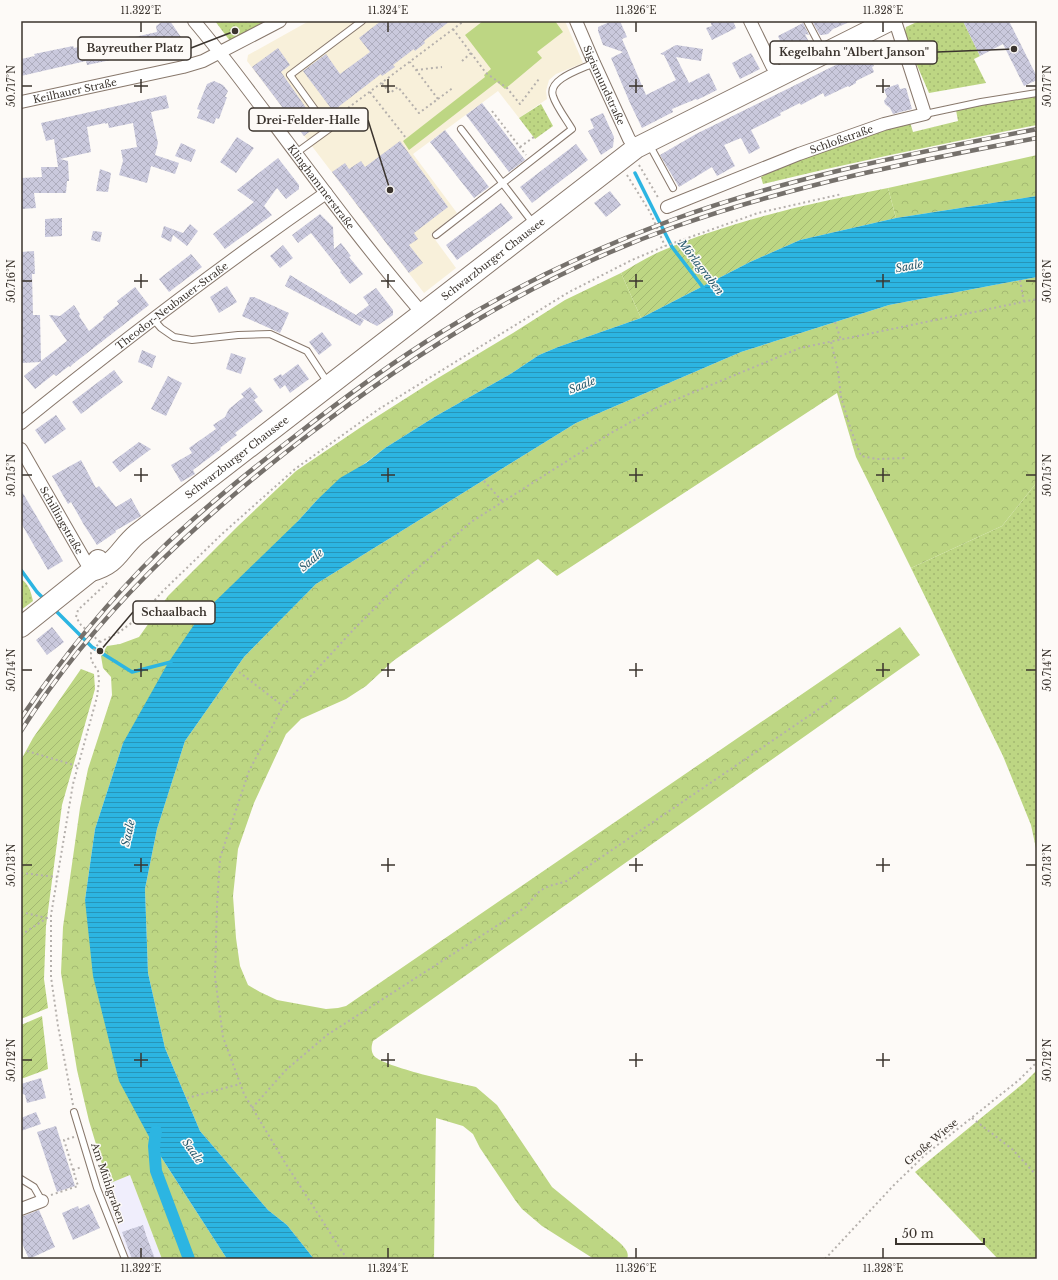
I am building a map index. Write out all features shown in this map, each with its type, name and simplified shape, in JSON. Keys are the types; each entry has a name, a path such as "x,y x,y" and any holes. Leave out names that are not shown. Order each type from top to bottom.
{"main road":[{"name":"Schwarzburger Chaussee","path":"21,627 91,571 100,557 115,546 126,543 535,226 640,151 779,75 889,21"}],"street":[{"name":"Klinghammerstraße","path":"194,21 221,52 386,271 422,313"},
{"name":"Keilhauer Straße","path":"21,102 183,67 203,61 280,21"},
{"name":"Sigismundstraße","path":"576,21 629,139 640,151"},
{"path":"750,21 772,66 779,75"},
{"path":"895,21 925,114"},
{"name":"Schloßstraße","path":"667,207 799,154 884,124 925,114"},
{"name":"Theodor-Neubauer-Straße","path":"21,423 254,243 326,193"},
{"name":"Schillingstraße","path":"21,449 91,571"},
{"path":"21,1209 42,1201"}],"lane":[{"path":"296,153 329,129 290,75 362,21"},
{"path":"807,21 824,53"},
{"path":"436,235 572,129 552,94 553,87 557,81 594,63"},
{"path":"925,114 981,102 1037,93"},
{"path":"461,129 535,226"},
{"path":"640,151 673,188"},
{"path":"154,320 161,328 174,337 192,340 238,335 270,334 307,351 330,385"},
{"name":"Am Mühlgraben","path":"74,1112 97,1188 124,1259"},
{"path":"21,1179 34,1187 42,1201"}],"path":[{"path":"326,125 464,21"},
{"path":"453,29 486,73 507,88 520,104 539,79"},
{"path":"462,61 471,53"},
{"path":"410,62 438,99"},
{"path":"416,70 442,67"},
{"path":"382,83 390,93 398,87 419,113 454,87"},
{"path":"370,92 406,138"},
{"path":"492,111 531,161"},
{"path":"520,147 534,137"},
{"path":"640,151 664,207 667,207"},
{"path":"624,171 650,212 665,246"},
{"path":"74,1112 58,1026 51,978 51,915 77,766 97,697 99,681 98,671 91,660 91,653 96,646 100,642 118,633 138,618 164,590 222,534 295,469 379,409 569,292 632,260 665,246 758,214 842,194"},
{"path":"1020,280 1024,302"},
{"path":"347,1259 284,1161 244,1094 223,1037 215,977 216,906 220,858 249,771 283,706 355,628 396,587 471,522 611,433 658,407 800,348 1037,299"},
{"path":"835,322 842,340"},
{"path":"831,342 838,370 841,397 861,456 877,459 906,458"},
{"path":"484,481 503,502"},
{"path":"100,642 80,625 76,616 78,610 111,579"},
{"path":"239,672 283,706"},
{"path":"252,1108 286,1070 327,1035 526,907 538,892 550,885 565,882 838,696"},
{"path":"27,751 77,766"},
{"path":"21,873 57,877"},
{"path":"21,912 47,918"},
{"path":"21,935 51,915"},
{"name":"Große Wiese","path":"825,1259 894,1185 925,1155 1019,1080 1037,1062"},
{"path":"188,1098 240,1084"},
{"path":"972,1118 1012,1150 1037,1176"},
{"path":"42,1201 50,1196 76,1187 77,1184 64,1140 75,1137"},
{"path":"73,1170 84,1167"}],"shaded area":[{"path":"309,21 565,21 583,63 556,74 549,80 546,91 547,99 519,118 498,91 413,154 457,213 431,234 456,268 424,293 247,61 248,55"},
{"path":"130,1175 162,1259 129,1259 103,1186"}],"green space":[{"path":"215,21 265,21 230,41"},
{"path":"483,21 555,21 563,32 537,52 542,58 505,89 497,82 409,150 403,141 485,77 484,75 491,69 465,35"},
{"path":"919,21 963,21 980,56 974,59 986,83 929,93 904,35 906,27"},
{"path":"1037,96 1037,125 900,153 763,184 761,177 789,161 910,122 913,132 958,121 956,110"},
{"path":"541,104 553,126 535,139 519,118"},
{"path":"1037,155 1037,196 896,218 888,188"},
{"path":"888,188 896,218 800,240 750,262 641,318 621,273 659,252 742,222 830,200"},
{"path":"621,273 641,318 539,355 512,373 436,416 385,448 317,500 298,521 123,743 95,829 85,900 154,1146 227,1259 162,1259 130,1175 108,1184 89,1121 77,1070 61,973 63,927 80,808 88,769 112,695 111,677 103,668 101,656 107,646 120,644 139,637 168,596 296,471 433,381 565,300"},
{"path":"1037,277 1037,482 1002,526 911,568 856,457 837,393 557,576 538,559 393,661 366,686 346,699 301,719 286,734 254,803 238,849 233,896 240,966 248,985 277,1000 326,1009 338,1008 346,1006 900,627 920,655 373,1041 372,1052 374,1056 381,1060 406,1070 476,1087 497,1105 552,1187 619,1242 628,1254 627,1259 594,1259 542,1226 522,1209 515,1200 480,1148 473,1134 463,1126 436,1118 434,1259 314,1259 287,1225 268,1210 200,1131 165,1048 148,973 145,889 157,829 185,741 244,657 316,584 576,423 741,352 889,305"},
{"path":"1037,482 1037,853 1031,825 1003,756 911,568 1002,526"},
{"path":"21,579 28,586 33,601 21,610"},
{"path":"81,669 94,674 95,689 62,805 46,926 44,979 48,1008 21,1019 21,760 33,738"},
{"path":"42,1016 48,1069 21,1079 21,1025"},
{"path":"1037,1070 1037,1259 998,1259 915,1172 1025,1082"}],"water":[{"name":"Saale","path":"1037,196 1037,277 889,305 741,352 576,423 316,584 244,657 185,741 157,829 145,889 148,973 165,1048 200,1131 268,1210 287,1225 314,1259 227,1259 154,1146 119,1081 93,976 85,900 95,829 123,743 168,663 200,616 340,478 366,463 385,448 436,416 512,373 539,355 641,318 750,262 800,240 896,218"}],"building":[{"path":"163,21 170,21 183,40 184,48 131,60 130,56 87,65 86,61 21,76 21,59 35,56 34,54 73,46 74,48 116,39 117,41 157,32 156,26"},
{"path":"381,21 450,21 424,41 425,43 415,51 414,49 393,65 395,67 382,76 381,74 333,111 303,71 326,54 340,74 370,52 359,38"},
{"path":"612,21 620,21 627,37 622,39 646,95 676,80 664,55 660,54 676,45 703,49 701,61 676,57 689,83 709,73 717,90 697,100 696,99 672,109 673,112 642,128 611,58 623,52 603,45 598,31 598,27"},
{"path":"710,21 733,21 736,28 712,40 706,28 712,26"},
{"path":"812,21 852,21 833,29 828,34 820,35"},
{"path":"963,21 1009,21 1037,77 1037,80 1024,86 1003,44 980,56"},
{"path":"803,23 809,35 805,34 810,44 787,56 778,36"},
{"path":"278,48 290,65 281,72 318,125 304,136 252,67"},
{"path":"864,51 874,66 872,67 874,72 856,81 856,83 849,87 848,86 825,97 823,93 801,105 800,103 780,113 781,115 751,130 760,148 749,154 741,138 724,145 735,166 717,176 712,167 679,187 660,155 696,134"},
{"path":"751,53 760,69 740,79 732,63"},
{"path":"214,81 223,85 228,91 219,119 216,118 214,124 197,118 200,110 197,109 207,84"},
{"path":"898,84 900,89 906,88 912,109 893,114 890,108 885,104 884,101 887,97 884,89"},
{"path":"166,95 169,108 151,112 158,143 155,155 179,163 175,174 151,166 147,183 119,175 123,161 121,150 137,147 133,123 109,128 108,123 87,127 91,152 60,159 68,161 69,181 67,181 66,193 34,193 36,208 21,209 21,178 42,177 41,167 58,167 54,139 46,141 41,123"},
{"path":"482,103 525,160 509,172 466,115"},
{"path":"603,113 614,137 613,147 601,155 588,131 594,128 590,119"},
{"path":"445,130 489,187 474,198 430,142"},
{"path":"237,137 254,148 236,173 220,162"},
{"path":"400,141 448,207 414,233 418,239 409,245 423,263 409,273 332,172 345,163 349,169 361,161 365,167"},
{"path":"181,143 196,150 191,162 175,156"},
{"path":"576,144 588,160 532,203 520,187"},
{"path":"278,158 299,185 299,189 286,199 277,188 264,206 272,215 225,249 213,234 254,202 237,190"},
{"path":"100,169 111,173 108,192 96,191"},
{"path":"610,191 621,205 606,217 594,203"},
{"path":"501,203 513,218 457,260 446,245"},
{"path":"320,214 333,227 334,249 341,243 351,256 349,257 363,274 350,284 311,233 298,243 292,235"},
{"path":"62,218 62,236 45,237 45,219"},
{"path":"190,224 198,231 187,246 173,235 171,242 161,237 164,226 183,233"},
{"path":"93,231 102,232 100,242 91,240"},
{"path":"283,245 293,258 280,268 270,256"},
{"path":"34,251 35,274 32,274 33,315 40,315 41,361 67,341 49,315 60,316 74,305 89,331 119,304 117,301 135,287 149,305 70,367 69,366 56,376 54,374 35,389 24,376 41,362 21,363 21,252"},
{"path":"191,254 202,267 169,292 159,279"},
{"path":"290,275 364,320 360,326 285,286"},
{"path":"227,286 237,302 219,313 210,297"},
{"path":"376,288 393,310 393,315 377,326 356,315 369,305 363,297"},
{"path":"250,297 254,297 289,313 280,333 242,316"},
{"path":"322,332 332,345 319,355 309,342"},
{"path":"142,350 156,356 152,368 138,362"},
{"path":"231,353 246,358 241,374 226,369"},
{"path":"298,364 309,379 290,393 285,385 280,389 273,379 281,374 282,376"},
{"path":"114,370 123,382 81,414 72,402"},
{"path":"168,376 182,383 166,416 151,409"},
{"path":"250,387 258,397 254,400 263,411 235,433 237,435 220,448 221,449 193,470 195,474 181,482 171,465 192,453 189,448 216,429 213,425 225,417 229,409 244,397 241,394"},
{"path":"56,415 66,429 45,444 35,430"},
{"path":"139,442 151,449 120,472 112,462"},
{"path":"81,460 96,488 99,486 116,507 131,498 141,516 115,531 116,532 97,545 71,502 68,504 52,476"},
{"path":"21,490 63,561 48,570 21,523"},
{"path":"52,627 64,642 47,655 36,640"},
{"path":"41,1078 46,1098 27,1103 25,1095 21,1093 21,1084"},
{"path":"36,1112 41,1124 21,1131 21,1118"},
{"path":"56,1126 75,1186 57,1192 37,1132"},
{"path":"89,1204 100,1228 73,1240 62,1213 78,1206 79,1209"},
{"path":"39,1210 55,1247 29,1259 21,1241 21,1217"},
{"path":"143,1225 155,1259 132,1259 122,1232"}],"waterway":[{"name":"Mörlagraben","path":"635,173 672,247 705,290"},
{"path":"21,570 37,592 45,600"},
{"path":"54,609 92,647 132,672 171,662"},
{"path":"156,1131 154,1146 156,1171 189,1259"}],"railway":[{"path":"21,718 69,652 122,589 192,520 260,463 349,395 405,356 470,314 526,284 613,243 672,220 717,205 762,191 853,167 1037,129"},
{"path":"21,731 81,648 114,610 185,538 263,471 346,407 390,375 481,318 529,291 626,245 721,211 855,175 1037,138"}],"place":[{"name":"Bayreuther Platz","path":"235,31"},
{"name":"Kegelbahn \"Albert Janson\"","path":"1014,49"},
{"name":"Drei-Felder-Halle","path":"390,190"},
{"name":"Schaalbach","path":"100,651"}]}
